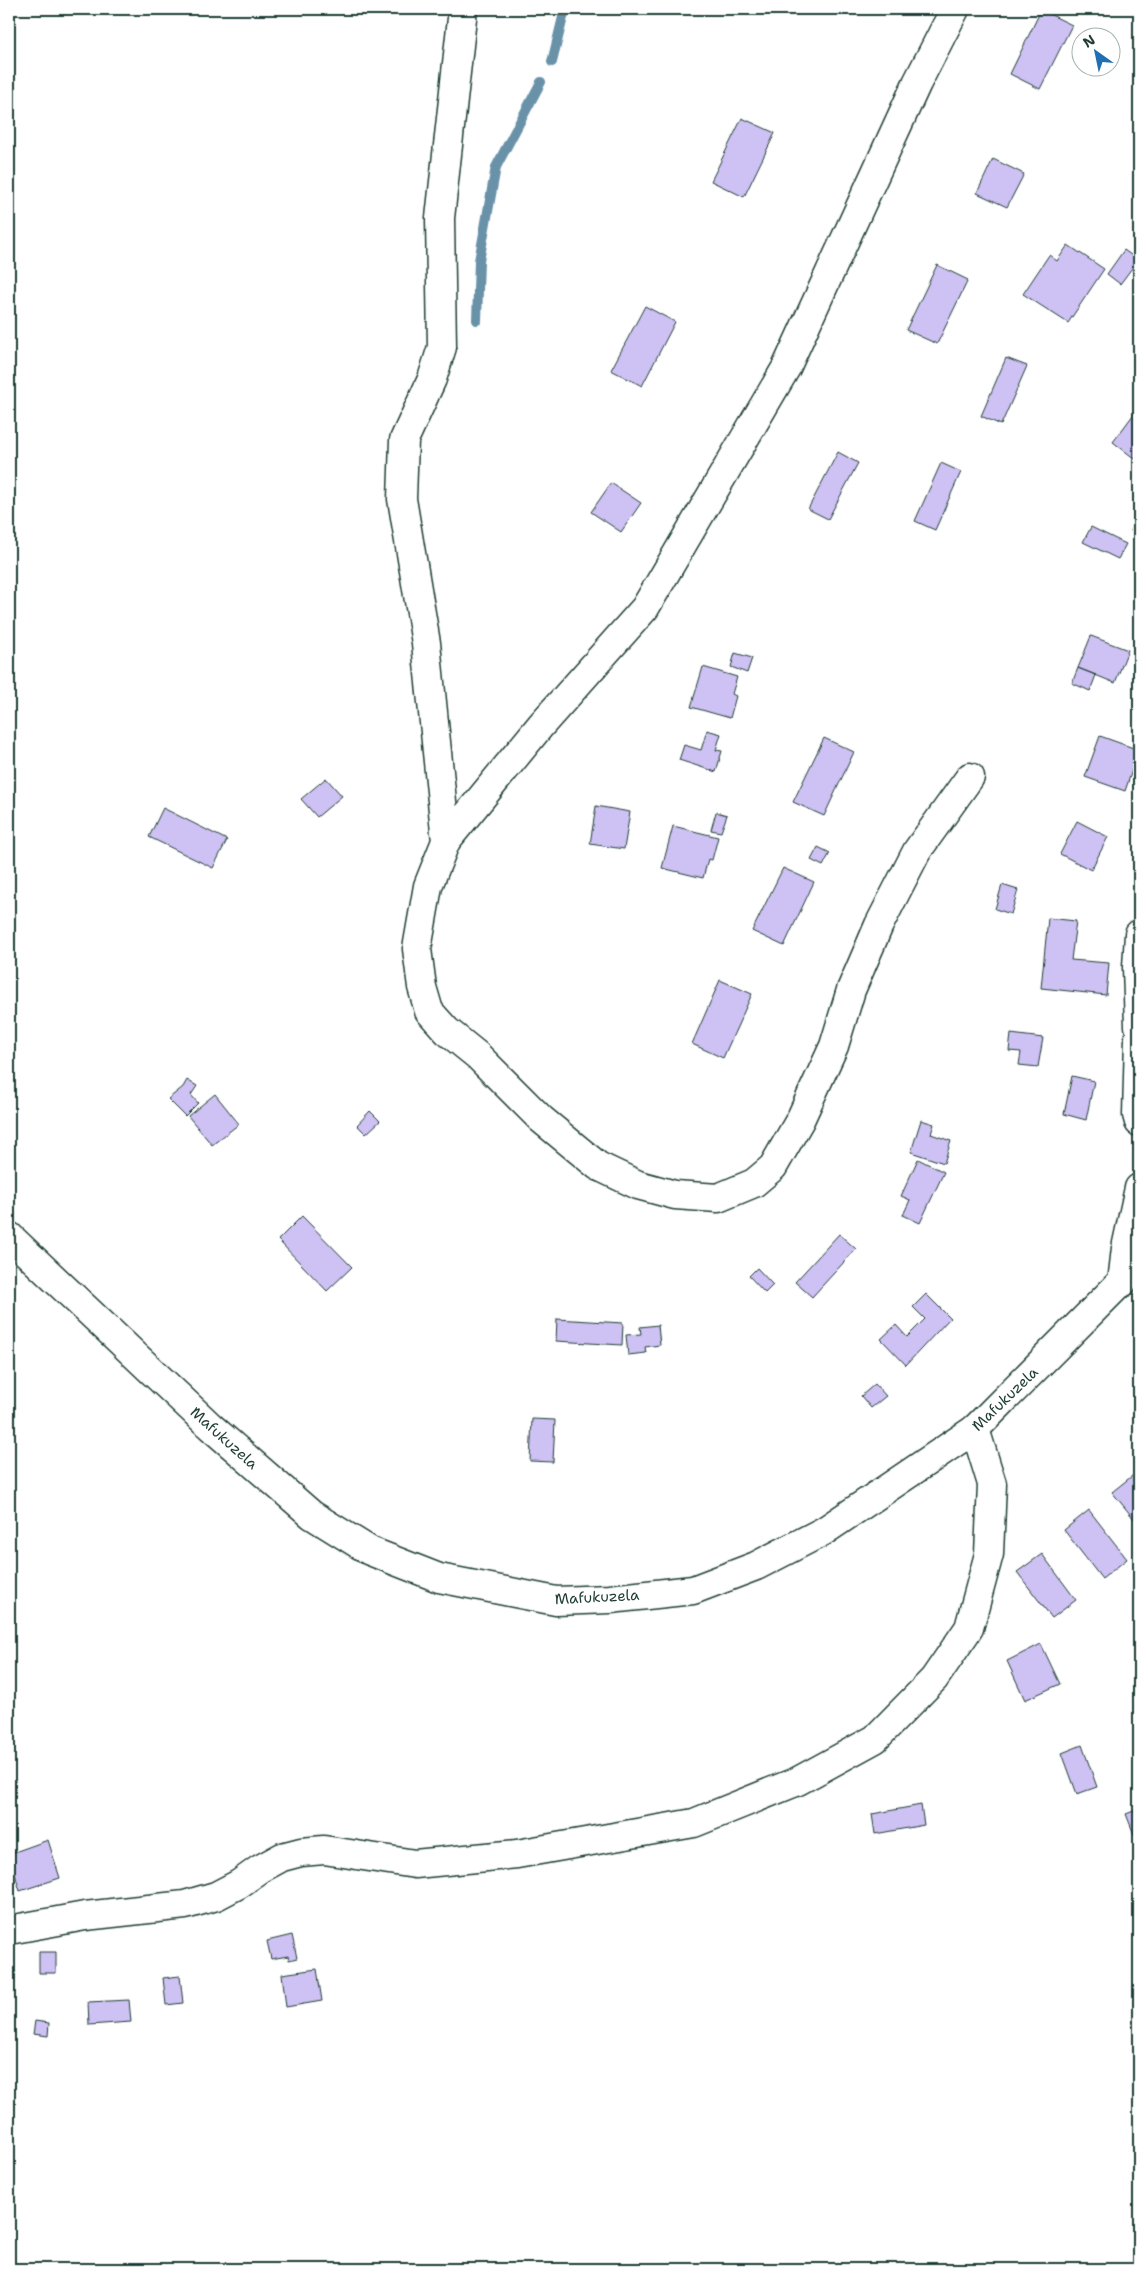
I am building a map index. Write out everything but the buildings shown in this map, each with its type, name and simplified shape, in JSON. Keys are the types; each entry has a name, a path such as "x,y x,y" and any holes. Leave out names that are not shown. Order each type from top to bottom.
{"street":[{"path":"446,841 426,643 402,500 404,440 432,379 442,347 440,218 463,9"},
{"path":"955,9 917,83 786,368 645,608 541,725 446,841 428,886 417,949 422,987 430,1011 447,1031 478,1056 541,1119 598,1166 638,1185 675,1195 718,1198 754,1183 772,1167 800,1120 834,1046 851,990 879,925 917,851 970,777"},
{"path":"1139,934 1137,967 1139,1026"},
{"path":"1139,1038 1137,1115 1139,1122"},
{"path":"1131,1273 1126,1248 1139,1188"},
{"name":"Mafukuzela","path":"9,1236 211,1427 312,1515 370,1551 439,1578 556,1601 610,1599 693,1590 756,1566 824,1531 975,1429 1131,1273"},
{"path":"9,1930 85,1916 185,1905 216,1896 239,1884 260,1868 282,1857 301,1852 324,1850 415,1864 517,1854 694,1823 798,1781 875,1739 934,1679 969,1628 989,1554 992,1484 975,1429"}],"waterway":[{"path":"552,62 565,9"},
{"path":"477,320 479,261 496,167 541,82"}]}
